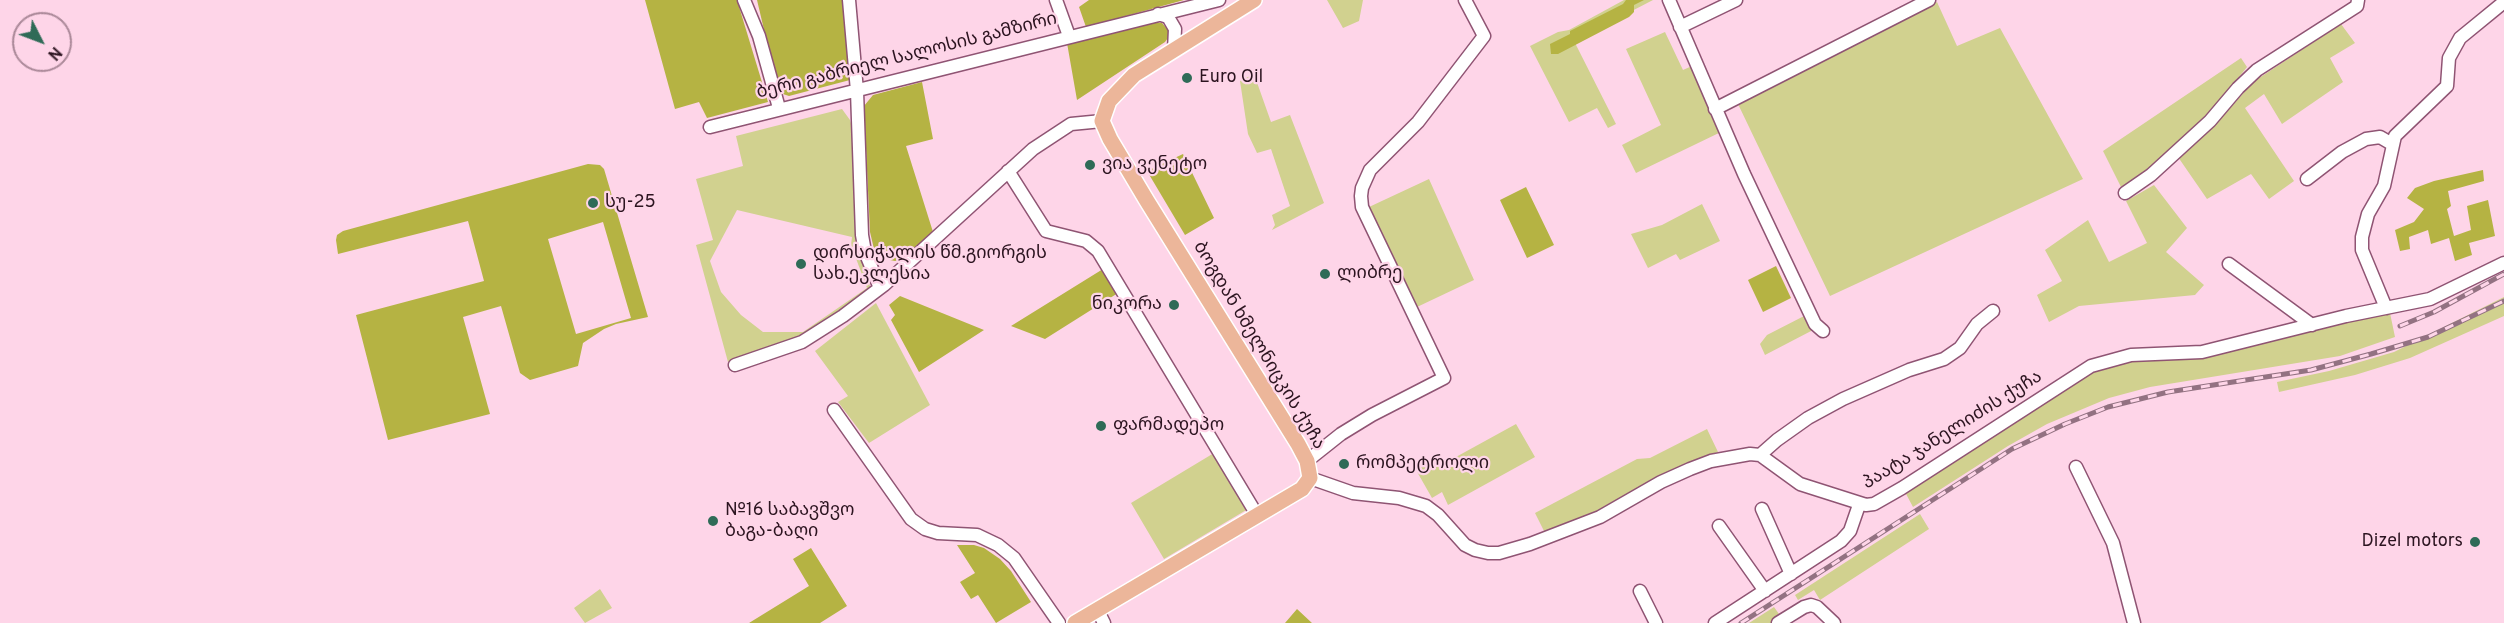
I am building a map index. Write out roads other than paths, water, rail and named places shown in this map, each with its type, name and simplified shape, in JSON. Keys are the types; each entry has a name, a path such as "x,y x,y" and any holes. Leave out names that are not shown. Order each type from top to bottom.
{"main road":[{"path":"1102,121 1109,101 1134,75 1254,0"},
{"name":"ბოგდან ხმელნიცკის ქუჩა","path":"1075,623 1101,616 1257,515 1302,489 1310,478 1307,461 1153,211 1110,139 1102,121"}],"street":[{"path":"744,0 759,36 779,108"},
{"path":"849,0 857,91 862,235 865,252 880,288"},
{"path":"1056,0 1070,36"},
{"name":"ბერი გაბრიელ სალოსის გამზირი","path":"710,127 1219,0"},
{"path":"1307,461 1341,434 1372,415 1444,378 1362,207 1361,196 1370,170 1418,122 1484,36 1465,0"},
{"path":"1669,0 1715,110 1812,316 1818,328 1823,331"},
{"path":"1680,27 1736,0"},
{"path":"1715,110 1929,0"},
{"path":"2386,308 2362,250 2362,237 2368,213 2384,186 2392,144 2398,131 2447,86 2449,58 2460,38 2504,2"},
{"path":"2125,193 2151,175 2210,121 2257,70 2358,3"},
{"path":"1158,14 1168,17 1175,29 1174,50"},
{"path":"735,364 802,342 843,316 880,288 1033,149 1071,124 1102,121"},
{"path":"2307,179 2342,152 2366,139 2380,137 2392,144"},
{"path":"1008,171 1046,231 1086,242 1098,252 1257,515"},
{"name":"პაატა ჯანელიძის ქუჩა","path":"1760,455 1800,484 1859,505 1874,504 2091,366 2131,355 2202,352 2430,298 2504,263"},
{"path":"2229,264 2312,325"},
{"path":"1310,478 1353,493 1400,498 1426,506 1438,515 1465,545 1475,550 1498,553 1530,544 1600,517 1661,482 1711,461 1750,454 1760,455 1808,418 1834,404 1909,370 1944,359 1960,348 1977,324 1993,311"},
{"path":"834,410 911,519 925,529 977,535 998,545 1014,558 1059,623"},
{"path":"2076,467 2113,543 2134,623"},
{"path":"1715,623 1841,541 1850,531 1859,505"},
{"path":"1762,508 1791,574"},
{"path":"1719,526 1765,591"},
{"path":"1640,591 1656,623"},
{"path":"1778,623 1811,605 1817,607 1834,623"}],"railway":[{"path":"2400,326 2434,312 2504,274"},
{"path":"1741,623 2012,449 2065,424 2108,407 2168,392 2311,370 2371,354 2428,337 2504,301"}],"place":[{"name":"Euro Oil","path":"1187,78"},
{"name":"ვია ვენეტო","path":"1090,165"},
{"name":"სუ-25","path":"593,203"},
{"name":"დირსიჭალის წმ.გიორგის სახ.ეკლესია","path":"801,264"},
{"name":"ლიბრე","path":"1325,274"},
{"name":"ნიკორა","path":"1174,305"},
{"name":"ფარმადეპო","path":"1101,426"},
{"name":"რომპეტროლი","path":"1344,464"},
{"name":"№16 საბავშვო ბაგა-ბაღი","path":"713,521"},
{"name":"Dizel motors","path":"2475,542"}]}
